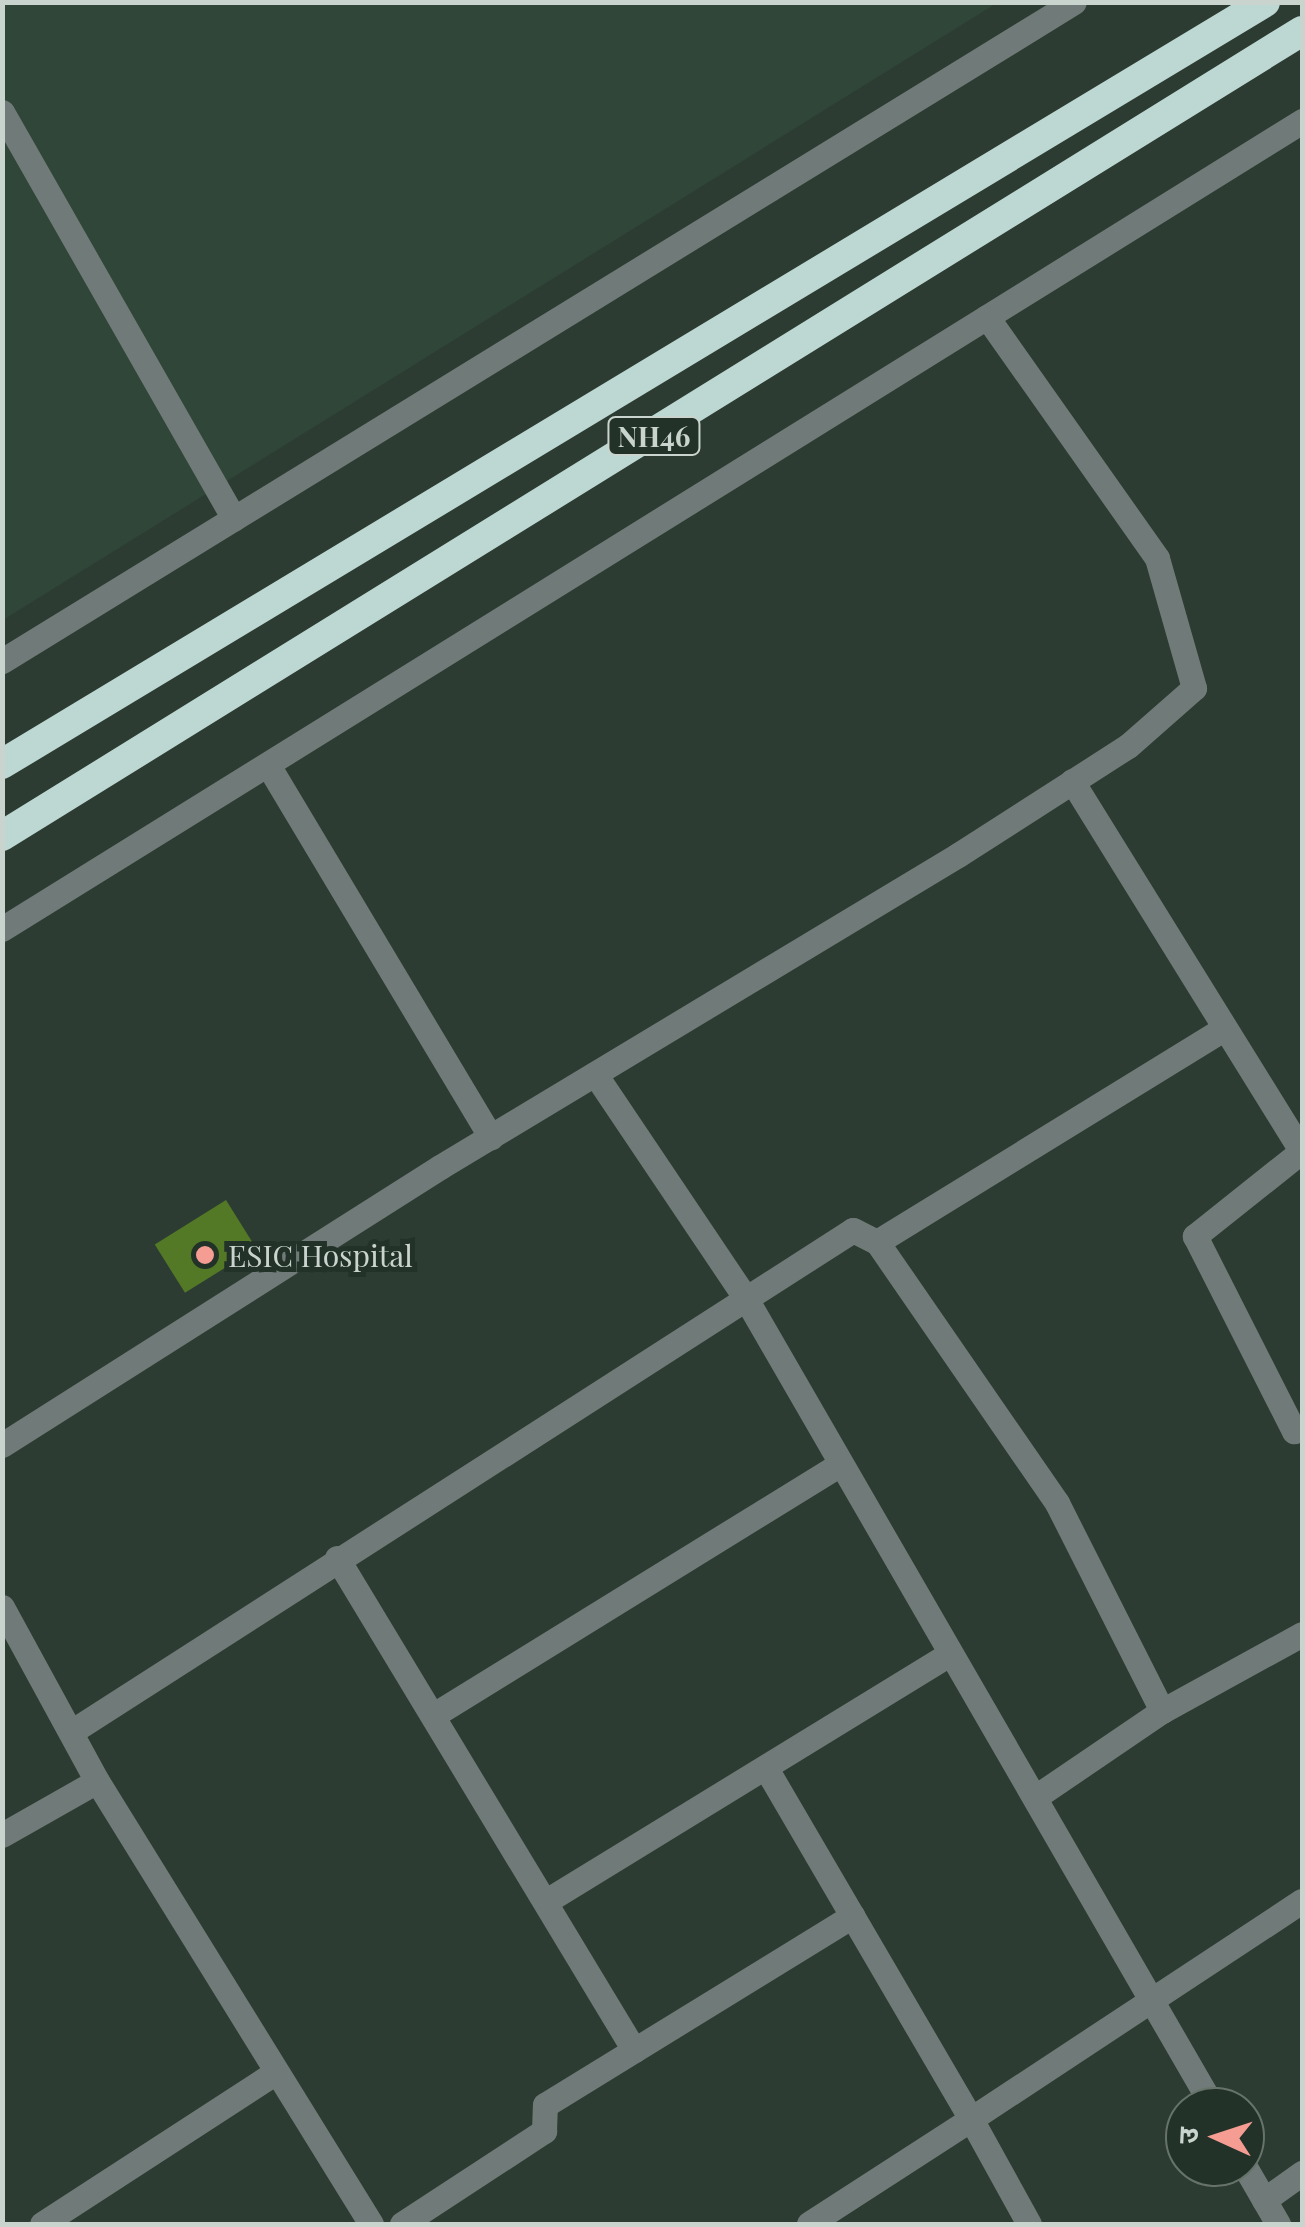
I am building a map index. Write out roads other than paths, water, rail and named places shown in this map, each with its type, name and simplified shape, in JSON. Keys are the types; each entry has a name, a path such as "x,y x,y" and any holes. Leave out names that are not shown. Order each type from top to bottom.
{"highway":[{"name":"NH46","path":"2,764 1265,2"},
{"name":"NH46","path":"2,836 1302,31"}],"street":[{"path":"2,661 1074,2"},
{"path":"2,112 234,520"},
{"path":"2,930 1302,122"},
{"path":"2,1446 491,1136 1072,781 1194,688 1157,558 987,317"},
{"path":"268,765 491,1136"},
{"path":"1072,781 1300,1153 1195,1236 1294,1432 1302,1427"},
{"path":"877,1242 1223,1029"},
{"path":"596,1074 745,1297 837,1466 1037,1796 1202,2087"},
{"path":"71,1732 336,1558 853,1230 877,1242 1058,1503 1162,1711"},
{"path":"438,1713 837,1466"},
{"path":"336,1558 438,1713 634,2050"},
{"path":"2,1608 97,1781 371,2224"},
{"path":"1037,1796 1162,1711 1302,1634"},
{"path":"548,1900 767,1770 949,1654"},
{"path":"767,1770 1028,2224"},
{"path":"2,1835 97,1781"},
{"path":"809,2224 1158,2004 1302,1901"},
{"path":"402,2224 544,2131 545,2104 852,1916"},
{"path":"42,2224 276,2072"},
{"path":"1264,2200 1302,2173"},
{"path":"1257,2187 1278,2224"}],"place":[{"name":"ESIC Hospital","path":"205,1255"}]}
